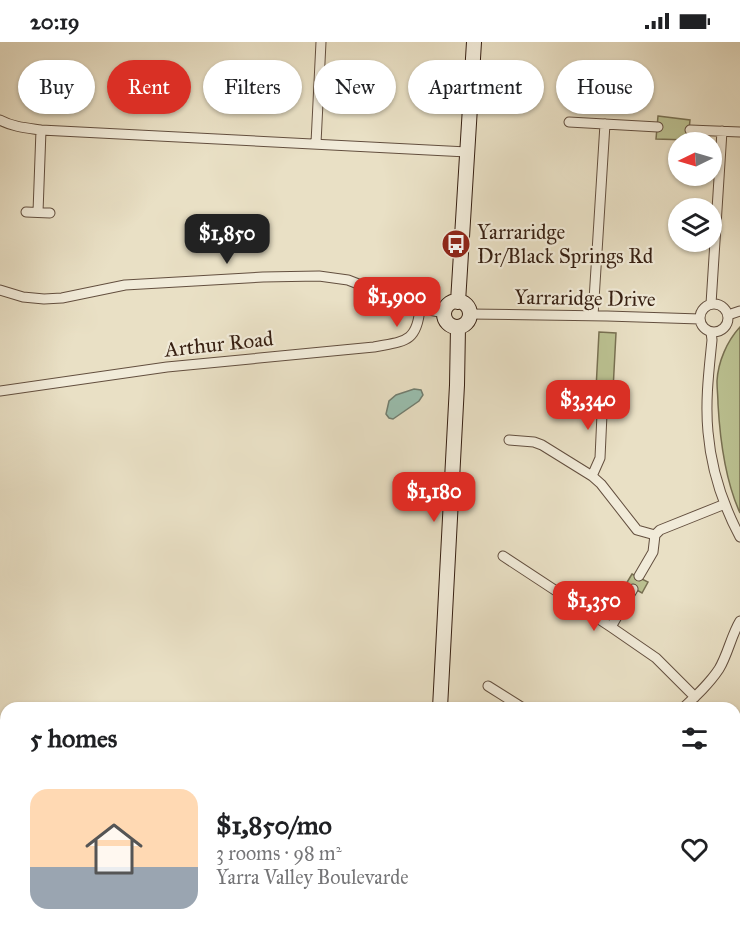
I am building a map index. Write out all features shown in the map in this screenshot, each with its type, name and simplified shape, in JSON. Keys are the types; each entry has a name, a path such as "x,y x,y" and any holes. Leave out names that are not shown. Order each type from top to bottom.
{"main road":[{"path":"458,302 474,42"},
{"path":"458,302 464,304 469,318 465,324 458,327 451,326 444,313 450,303 458,302"},
{"path":"440,702 458,386 458,327"}],"street":[{"path":"316,143 321,42"},
{"path":"0,120 7,124 41,130 468,152"},
{"path":"569,122 658,127"},
{"path":"593,315 604,124"},
{"path":"38,212 41,130"},
{"path":"690,130 740,132"},
{"path":"711,304 722,131"},
{"path":"26,212 50,213"},
{"path":"0,290 23,297 62,298 125,285 272,276 319,276 348,280 420,308 444,313"},
{"path":"711,304 720,305 728,315 723,330 711,332 703,327 700,319 701,311 711,304"},
{"name":"Arthur Road","path":"0,391 167,367 374,347 400,342 413,334 419,323 420,308"},
{"path":"728,315 740,311"},
{"name":"Yarraridge Drive","path":"469,314 700,319"},
{"path":"711,332 708,432 716,474 725,504 740,537"},
{"path":"592,476 600,458 603,392"},
{"path":"508,440 534,442 542,445 592,476 637,530 655,535"},
{"path":"639,576 653,552 655,535 725,504"},
{"path":"503,556 656,658 695,697"},
{"path":"611,627 633,589"},
{"path":"690,702 709,683 719,668 740,621"},
{"path":"488,686 513,702"}],"shaded area":[{"path":"658,116 690,120 689,132 668,132 668,139 656,139"},
{"path":"740,327 740,513 724,460 717,381 724,352"},
{"path":"599,332 616,333 613,390 596,389"},
{"path":"414,389 421,390 423,395 419,401 393,419 389,418 386,414 389,401 396,395"},
{"path":"632,574 648,582 642,593 626,584"}],"place":[{"name":"Yarraridge Dr/Black Springs Rd","path":"456,244"}]}
